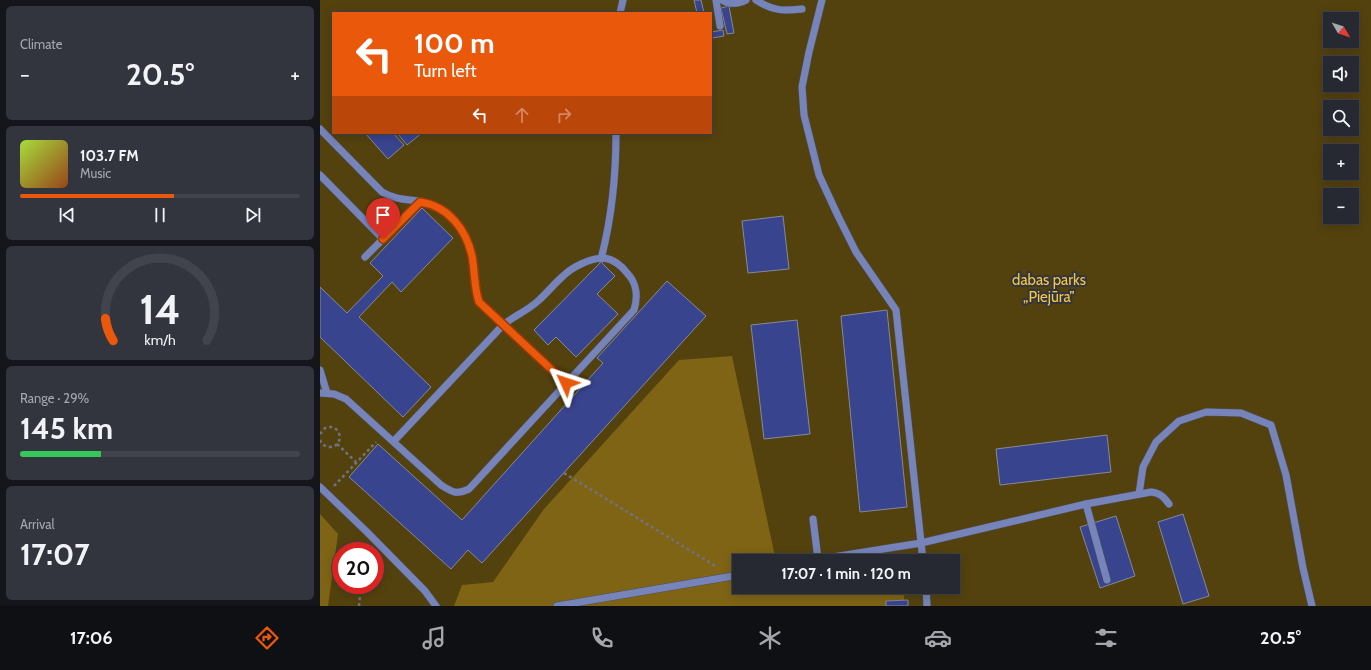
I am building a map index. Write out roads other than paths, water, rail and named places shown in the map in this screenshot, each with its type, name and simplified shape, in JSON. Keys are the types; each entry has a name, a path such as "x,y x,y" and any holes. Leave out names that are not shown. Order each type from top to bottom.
{"lane":[{"path":"620,12 623,0"},
{"path":"716,0 720,26"},
{"path":"722,0 732,4 746,0"},
{"path":"756,0 774,10 802,10"},
{"path":"822,0 808,52 802,87 804,115 819,175 838,216 856,252 896,310 922,554"},
{"path":"320,129 382,192 392,198 429,203 445,211 456,221 464,235 471,256 476,295 479,302 566,383"},
{"path":"601,259 607,236 612,205 616,169 616,134"},
{"path":"320,175 383,239"},
{"path":"365,257 420,202"},
{"path":"320,370 323,393 334,394 346,399 441,485 452,492 461,493 469,489 634,310 637,299 635,286 630,276 622,267 605,258 592,260 577,266 523,313 511,318 503,325 394,441"},
{"path":"1139,494 1143,467 1156,442 1179,421 1206,412 1241,413 1271,425 1286,475 1303,568 1312,606"},
{"path":"320,487 425,591 436,606"},
{"path":"850,554 921,543 1086,504 1151,492 1163,496 1169,504"},
{"path":"1086,504 1107,580"},
{"path":"813,519 817,554"},
{"path":"557,606 732,577"},
{"path":"926,594 927,606"}],"park label":[{"name":"dabas parks „Piejūra”","path":"1049,288"}]}
